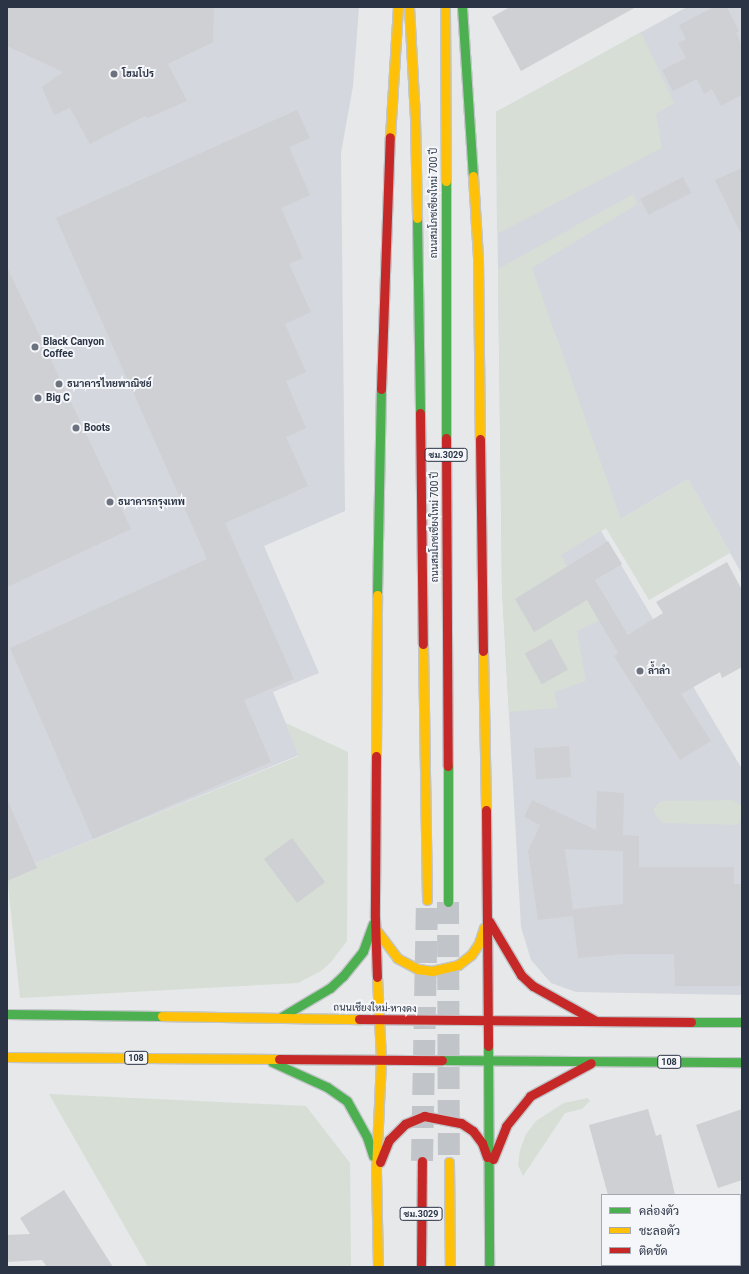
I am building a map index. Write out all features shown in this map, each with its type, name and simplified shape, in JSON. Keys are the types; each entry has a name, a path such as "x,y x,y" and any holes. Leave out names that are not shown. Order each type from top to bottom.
{"main road":[{"path":"378,1267 376,1171 381,1060 375,918 377,514 391,105 398,7"},
{"name":"ถนนสมโภชเชียงใหม่ 700 ปี","path":"409,7 415,119 427,900"},
{"name":"ถนนสมโภชเชียงใหม่ 700 ปี","path":"445,7 448,902"},
{"path":"462,7 478,258 488,918 486,1021 489,1267"},
{"path":"280,1018 330,988 343,976 363,950 375,918"},
{"path":"376,929 390,952 406,964 432,971 446,970 458,965 471,955 479,944 488,918"},
{"path":"488,918 505,951 521,975 533,986 597,1022"},
{"name":"ถนนเชียงใหม่-หางดง","path":"7,1014 486,1021 742,1022"},
{"name":"108","path":"7,1057 742,1062"},
{"path":"265,1058 327,1087 347,1101 367,1137 376,1171"},
{"path":"488,1179 498,1143 506,1126 530,1096 556,1080 596,1060"},
{"path":"376,1171 389,1140 405,1124 424,1116 444,1118 461,1123 473,1131 482,1143 488,1159"},
{"name":"ชม.3029","path":"421,1267 422,1161"},
{"name":"ชม.3029","path":"448,1162 450,1267"}],"shaded area":[{"path":"7,7 359,7 353,86 341,153 345,511 264,546 319,673 273,692 299,755 7,875"},
{"path":"687,7 742,7 742,574 688,479 601,531 742,769 742,995 576,992 551,983 531,960 521,927 502,590 496,112"},
{"path":"641,32 674,103 656,114 662,148 497,234 496,112"},
{"path":"633,194 638,204 532,268 621,519 688,479 730,553 649,600 606,528 561,555 599,621 577,631 586,681 554,692 558,708 509,712 502,590 498,269"},
{"path":"286,723 348,752 347,941 331,962 321,971 298,983 20,998 7,875 299,756"},
{"path":"733,800 742,806 742,821 737,825 662,823 654,813 654,808 661,801"},
{"path":"49,1094 306,1106 350,1163 351,1267 148,1267"},
{"path":"588,1098 590,1101 582,1109 565,1113 523,1176 518,1165 520,1150 526,1134 536,1121 564,1103"}],"building":[{"name":"โฮมโปร","path":"7,7 214,7 213,42 168,64 187,101 148,118 145,116 90,144 70,108 54,115 42,87 63,72 7,46"},
{"path":"510,7 636,7 521,71 492,17"},
{"path":"714,7 727,7 739,31 736,33 742,45 742,95 721,106 712,89 704,94 697,79 673,91 662,70 686,58 678,43 686,39 679,25"},
{"path":"297,110 310,138 289,147 310,195 281,208 303,258 289,264 311,312 285,324 306,372 286,381 306,428 286,437 308,486 225,523 294,679 244,700 271,762 93,839 10,648 207,559 56,218"},
{"path":"742,168 742,236 715,180"},
{"path":"683,177 691,193 648,215 640,199"},
{"name":"Big C","path":"7,267 131,529 7,587"},
{"path":"608,541 622,564 595,580 628,635 663,613 656,602 727,562 742,590 742,667 722,678 720,672 681,694 711,741 680,760 614,656 618,653 587,600 534,632 515,599"},
{"path":"551,639 568,670 542,684 525,654"},
{"path":"569,746 571,777 536,779 534,748"},
{"path":"597,791 624,793 623,835 639,836 639,867 734,867 734,884 742,884 742,986 675,986 674,954 625,954 578,958 573,916 538,920 528,851 540,825 524,817 532,800 596,830","holes":["565,849 623,851 623,904 573,909"]},
{"path":"7,799 37,868 7,881"},
{"path":"292,838 325,882 297,903 264,859"},
{"path":"648,1109 656,1136 661,1134 675,1194 608,1194 589,1125"},
{"path":"742,1109 742,1180 718,1188 696,1125"},
{"path":"64,1190 113,1267 47,1267 42,1260 7,1262 7,1235 30,1234 20,1218"}],"tunnel":[{"path":"422,1161 427,900"},
{"path":"448,902 449,1162"}],"traffic: fast":[{"path":"462,7 473,176"},
{"path":"446,181 446,438"},
{"path":"417,218 420,413"},
{"path":"377,595 381,389"},
{"path":"448,766 448,902"},
{"path":"281,1017 330,988 343,976 363,951 373,924"},
{"path":"7,1014 162,1016"},
{"path":"691,1022 742,1022"},
{"path":"488,1046 489,1267"},
{"path":"442,1060 742,1062"},
{"path":"272,1062 327,1087 347,1101 367,1137 373,1156"}],"traffic: slow":[{"path":"390,137 398,7"},
{"path":"409,7 415,119 417,218"},
{"path":"445,7 446,181"},
{"path":"473,176 478,258 480,439"},
{"path":"376,756 377,595"},
{"path":"423,644 427,900"},
{"path":"483,651 486,810"},
{"path":"377,931 397,958 418,969 432,971 458,965 471,955 479,943 484,928"},
{"path":"377,977 381,1060 376,1171 378,1267"},
{"path":"162,1016 359,1019"},
{"path":"7,1057 279,1059"},
{"path":"449,1162 450,1267"}],"traffic: jam":[{"path":"381,389 390,137"},
{"path":"420,413 423,644"},
{"path":"446,438 448,766"},
{"path":"480,439 483,651"},
{"path":"376,756 375,918 377,977"},
{"path":"486,810 488,1046"},
{"path":"489,921 521,975 533,986 596,1021"},
{"path":"359,1019 691,1022"},
{"path":"279,1059 442,1060"},
{"path":"493,1159 506,1126 530,1096 591,1063"},
{"path":"380,1162 389,1140 405,1124 424,1116 461,1123 473,1131 482,1143 487,1157"},
{"path":"421,1267 422,1161"}],"place":[{"name":"โฮมโปร","path":"114,74"},
{"name":"Black Canyon Coffee","path":"35,347"},
{"name":"ธนาคารไทยพาณิชย์","path":"59,384"},
{"name":"Big C","path":"38,398"},
{"name":"Boots","path":"76,428"},
{"name":"ธนาคารกรุงเทพ","path":"110,502"},
{"name":"ล้ำลำ","path":"640,671"}]}
